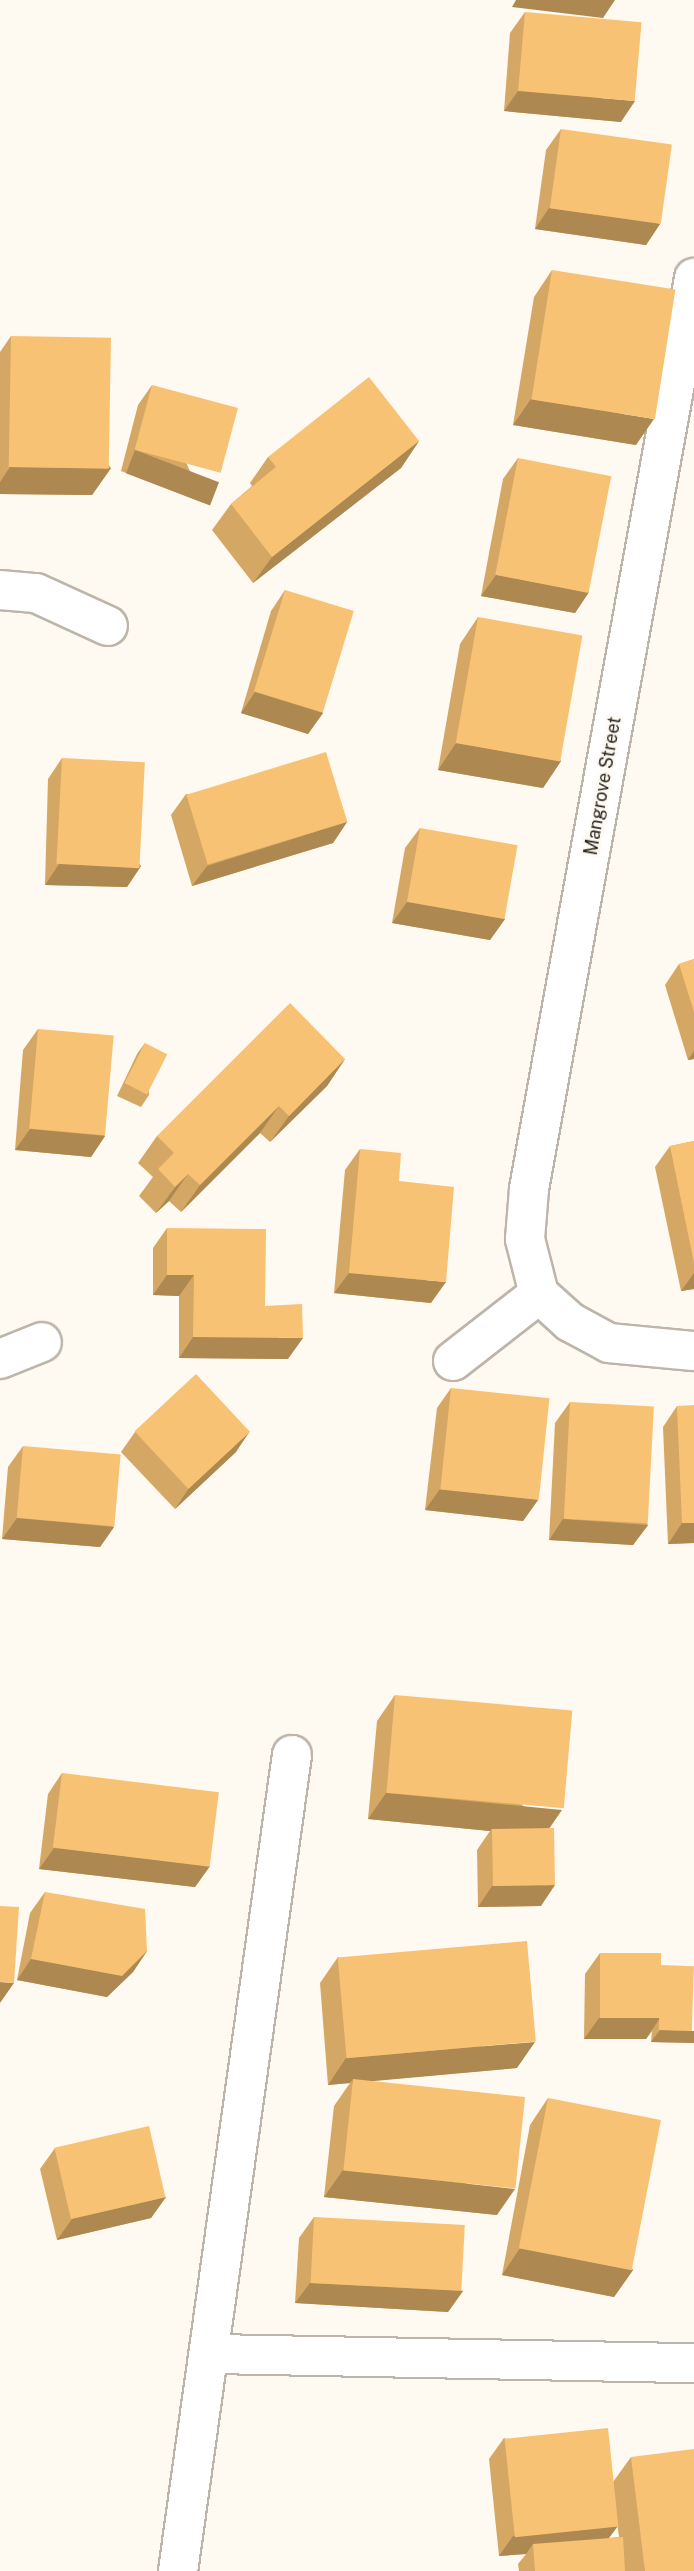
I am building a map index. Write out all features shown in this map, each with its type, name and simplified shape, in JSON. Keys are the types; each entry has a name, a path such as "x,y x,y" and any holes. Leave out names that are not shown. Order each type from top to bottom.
{"street":[{"name":"Mangrove Street","path":"539,1294 525,1238 529,1189 694,278"},
{"path":"0,590 36,593 108,626"},
{"path":"453,1361 539,1294 570,1322 609,1343 694,1351"},
{"path":"0,1359 42,1342"},
{"path":"178,2571 213,2354 236,2139 292,1755"},
{"path":"213,2354 694,2363"}],"building":[{"path":"525,12 642,22 635,101 518,91"},
{"path":"561,129 672,145 661,224 550,208"},
{"path":"552,270 675,290 655,419 532,399"},
{"path":"11,336 111,338 109,469 9,467"},
{"path":"369,377 419,441 272,557 231,504 276,467 268,457"},
{"path":"152,385 238,408 221,473 135,450"},
{"path":"518,458 611,476 589,593 495,575"},
{"path":"285,590 354,611 323,712 254,691"},
{"path":"478,617 582,635 560,761 456,743"},
{"path":"326,752 347,822 208,864 186,795"},
{"path":"62,758 145,762 139,868 56,864"},
{"path":"420,828 517,845 504,919 407,902"},
{"path":"694,959 694,1012 679,964"},
{"path":"290,1003 345,1059 289,1116 279,1106 200,1185 188,1174 175,1187 158,1169 174,1153 157,1136"},
{"path":"38,1029 114,1036 105,1135 29,1129"},
{"path":"145,1043 167,1054 147,1094 125,1083"},
{"path":"694,1141 694,1263 670,1146"},
{"path":"360,1149 401,1153 399,1181 454,1187 446,1282 349,1273"},
{"path":"167,1228 266,1229 265,1306 302,1304 303,1338 193,1337 194,1275 167,1275"},
{"path":"196,1374 250,1432 188,1489 135,1431"},
{"path":"451,1388 549,1398 539,1500 440,1489"},
{"path":"570,1402 654,1406 648,1523 564,1519"},
{"path":"694,1405 694,1523 682,1523 677,1406"},
{"path":"23,1446 121,1455 114,1526 17,1518"},
{"path":"395,1695 572,1711 564,1808 386,1793"},
{"path":"62,1773 219,1792 210,1867 53,1847"},
{"path":"554,1828 555,1885 493,1886 492,1829"},
{"path":"45,1892 145,1909 147,1951 122,1976 31,1959"},
{"path":"0,1906 19,1907 14,1983 0,1982"},
{"path":"527,1941 536,2042 347,2058 338,1958"},
{"path":"600,1953 661,1953 661,2018 600,2018"},
{"path":"661,1965 694,1966 692,2031 659,2030"},
{"path":"353,2079 525,2097 515,2189 343,2170"},
{"path":"548,2098 661,2120 632,2270 519,2248"},
{"path":"149,2126 165,2197 71,2219 54,2148"},
{"path":"314,2217 465,2225 461,2291 311,2283"},
{"path":"608,2428 618,2526 515,2537 505,2439"},
{"path":"694,2449 694,2571 645,2571 631,2457"},
{"path":"623,2537 625,2571 535,2571 533,2544"}]}
